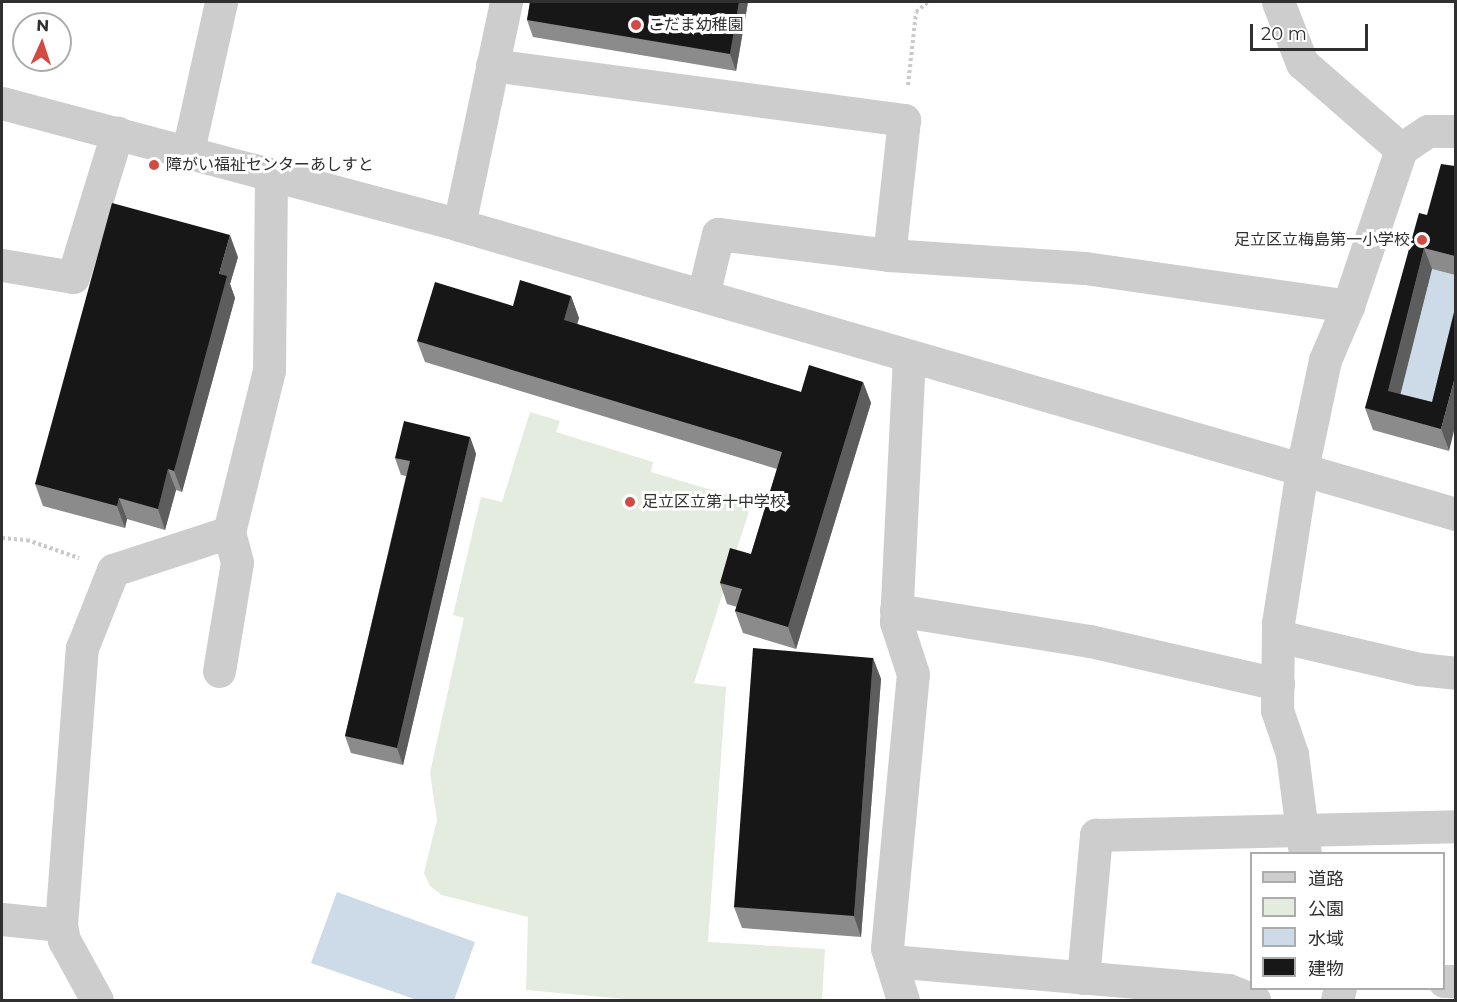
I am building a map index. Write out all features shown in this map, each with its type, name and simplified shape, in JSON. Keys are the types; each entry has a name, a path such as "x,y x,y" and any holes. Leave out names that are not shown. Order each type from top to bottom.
{"street":[{"path":"188,151 221,2"},
{"path":"459,225 506,2"},
{"path":"1278,2 1302,63 1401,149"},
{"path":"492,65 904,120 889,255"},
{"path":"2,103 459,225 703,295 909,358 1455,514"},
{"path":"1304,841 1292,754 1277,710 1278,636 1302,469 1325,360 1348,306 1401,149 1428,131 1455,131"},
{"path":"2,265 73,277 117,133"},
{"path":"219,670 237,562 229,532 269,370 271,174"},
{"path":"703,295 718,234 889,255 1085,267 1348,306"},
{"path":"903,1000 887,948 913,674 896,622 909,358"},
{"path":"97,1000 64,940 62,925 82,648 113,570 229,532"},
{"path":"896,610 1090,641 1278,684"},
{"path":"1278,636 1455,674"},
{"path":"1083,978 1096,835 1304,841 1455,826"},
{"path":"2,918 62,925"},
{"path":"891,961 1228,990 1254,1000"}],"path":[{"path":"904,120 916,12 928,2"},
{"path":"2,538 27,540 113,570"}],"green space":[{"path":"530,412 560,421 556,432 653,462 651,472 752,502 694,683 726,687 708,942 825,949 822,1000 636,1000 526,990 528,917 442,895 430,886 424,873 437,820 430,773 464,618 453,615 481,497 502,502"}],"water":[{"path":"1432,269 1455,275 1455,360 1440,423 1396,412"},
{"path":"337,892 475,942 454,1000 417,1000 311,963"}],"building":[{"path":"530,2 739,2 730,54 527,20"},
{"path":"1441,164 1455,166 1455,256 1424,248 1388,391 1432,402 1455,308 1455,377 1441,429 1365,408 1419,213 1427,215"},
{"path":"112,203 230,235 219,274 227,276 174,471 168,469 158,509 119,498 117,506 35,484"},
{"path":"520,280 571,296 564,320 801,392 809,365 863,382 788,627 735,611 742,589 720,583 730,548 751,554 782,452 417,341 435,282 513,306"},
{"path":"404,421 470,437 397,748 345,736 410,461 395,458"},
{"path":"753,648 873,658 854,916 734,907"}],"place":[{"name":"こだま幼稚園","path":"636,25"},
{"name":"障がい福祉センターあしすと","path":"154,165"},
{"name":"足立区立梅島第一小学校","path":"1422,240"},
{"name":"足立区立第十中学校","path":"630,502"}]}
